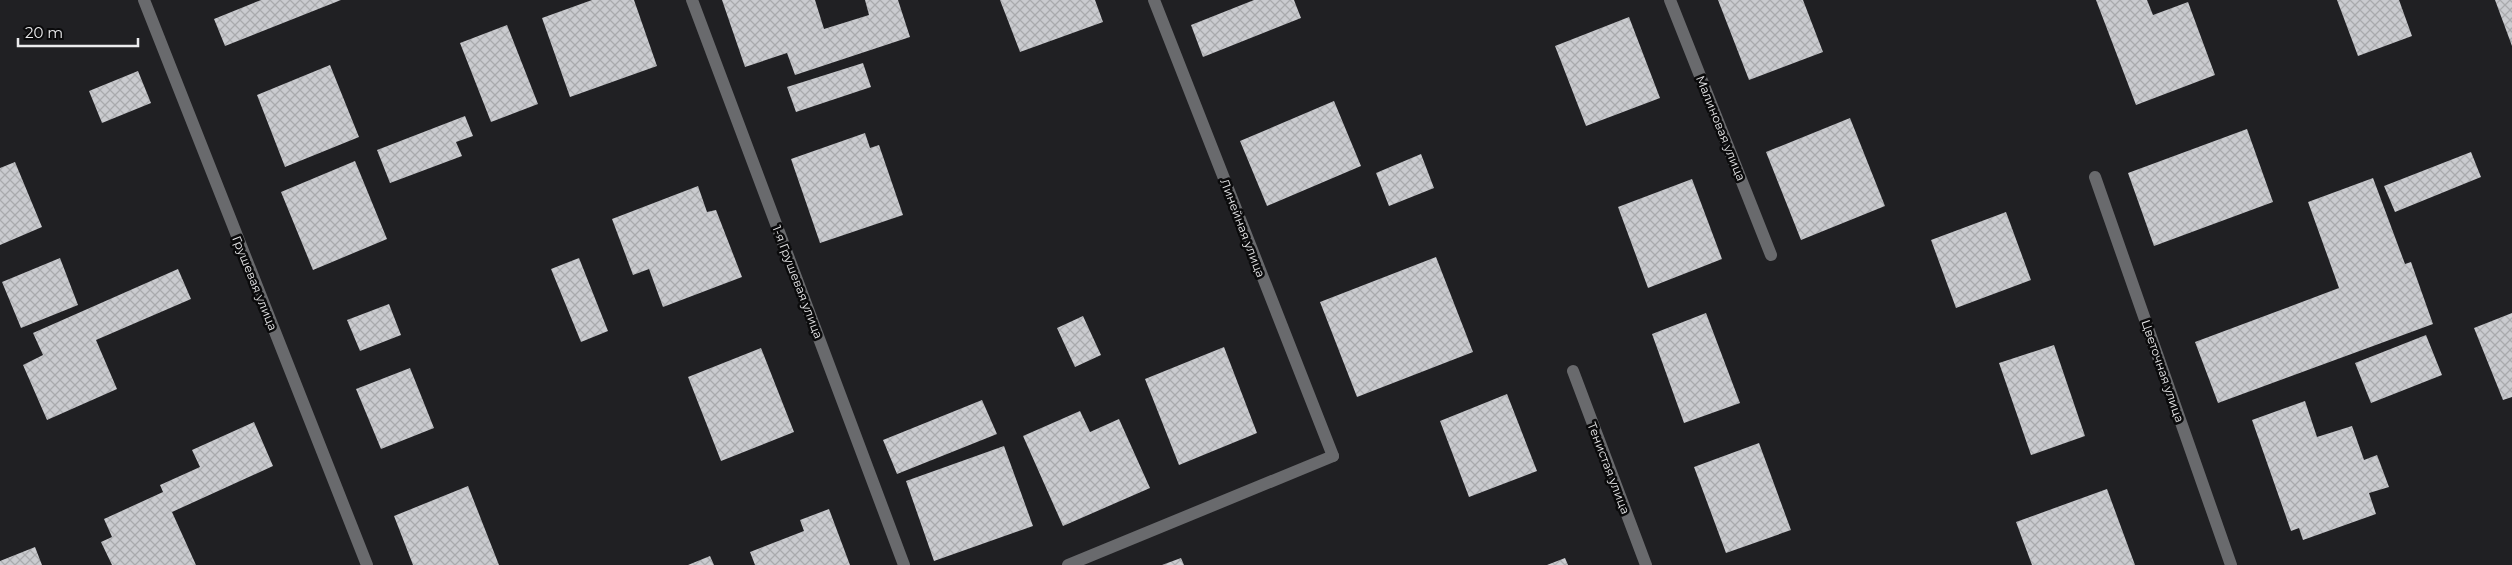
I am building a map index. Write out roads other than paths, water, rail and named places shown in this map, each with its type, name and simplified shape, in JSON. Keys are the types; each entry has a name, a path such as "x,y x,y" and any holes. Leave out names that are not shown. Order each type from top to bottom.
{"street":[{"name":"Грушевая улица","path":"144,0 367,565"},
{"name":"1-я Грушевая улица","path":"692,0 904,565"},
{"name":"Линейная улица","path":"1098,559 1333,456 1154,0"},
{"name":"Малиновая улица","path":"1670,0 1771,255"},
{"name":"Цветочная улица","path":"2095,177 2231,565"},
{"name":"Тенистая улица","path":"1573,371 1646,565"},
{"path":"1068,565 1098,559"}]}
